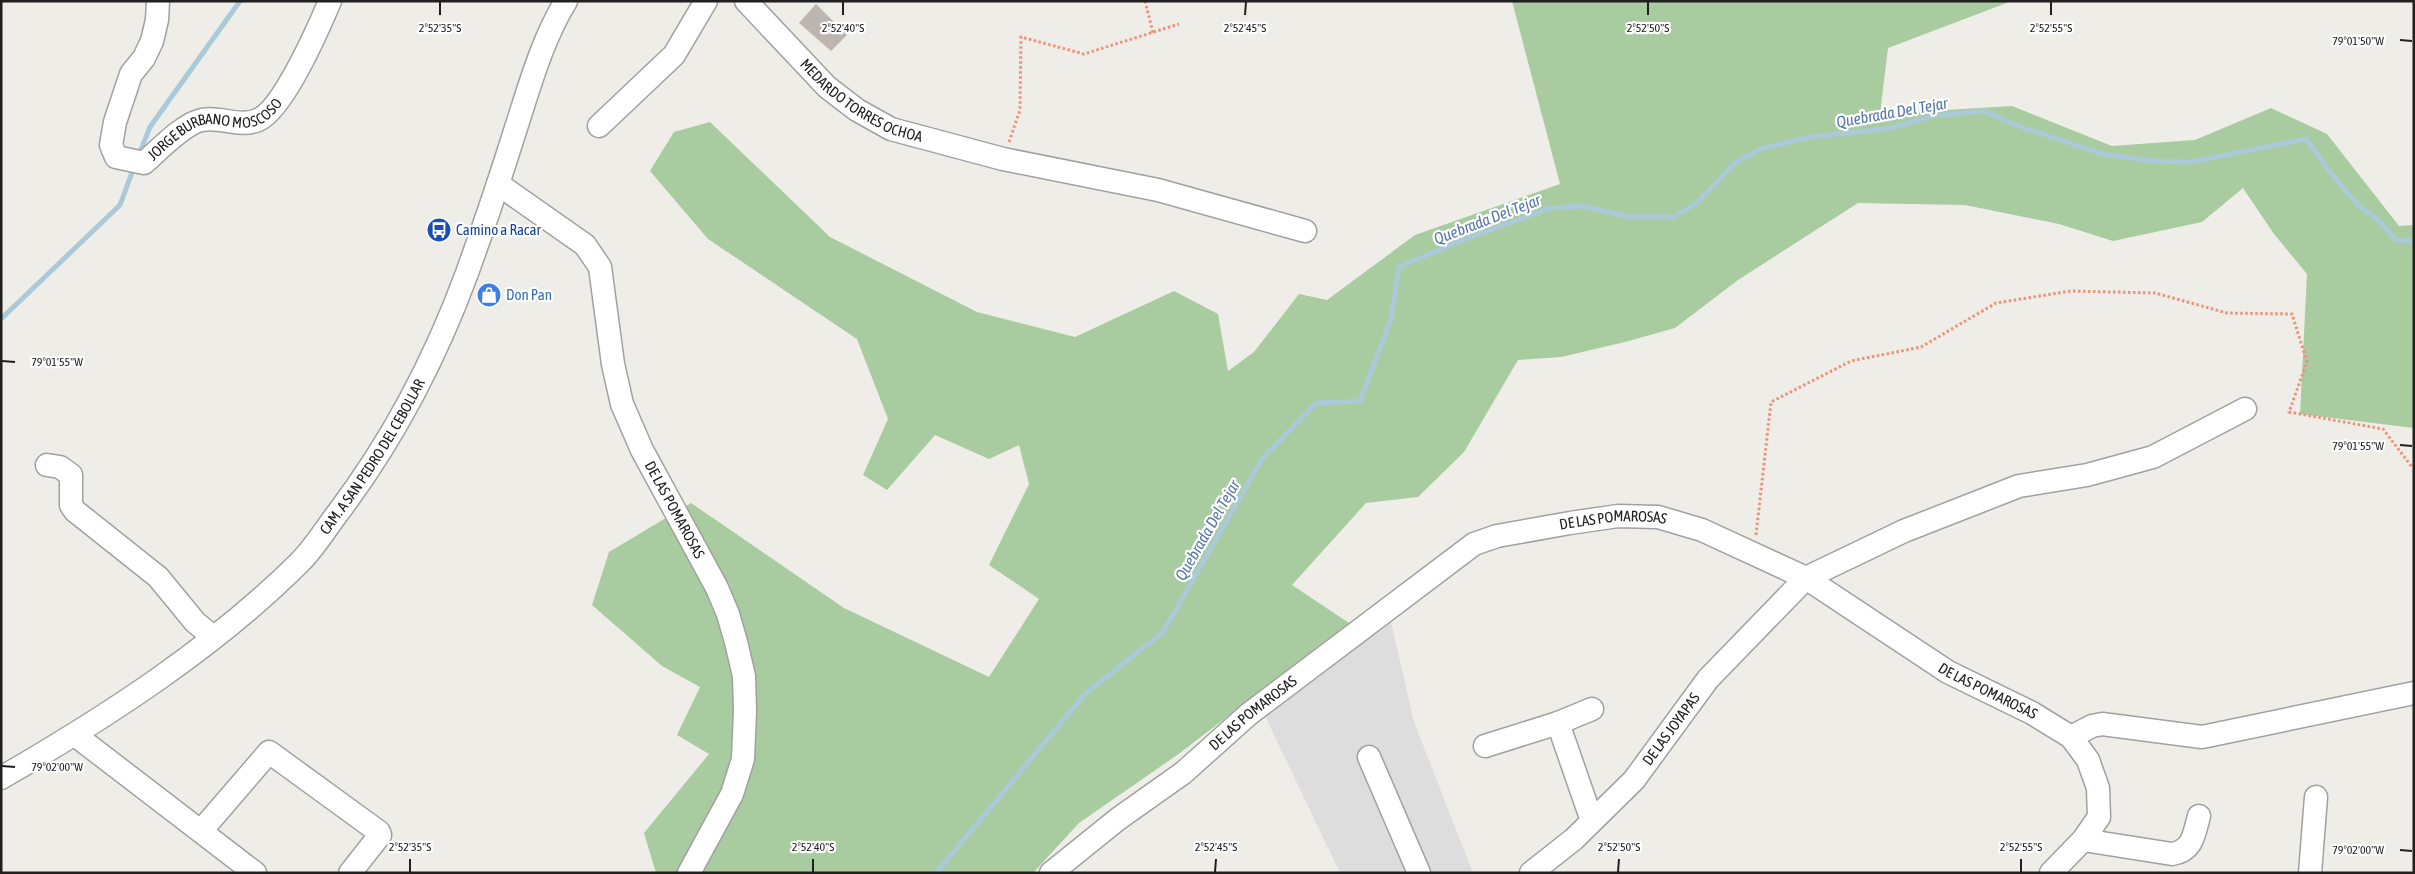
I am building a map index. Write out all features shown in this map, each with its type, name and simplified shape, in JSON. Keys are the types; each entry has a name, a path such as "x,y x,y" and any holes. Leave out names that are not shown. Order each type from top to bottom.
{"street":[{"name":"JORGE BURBANO MOSCOSO","path":"158,1 157,20 152,41 144,58 131,74 115,122 111,145 116,156 144,163 191,124 202,120 246,124 260,120 272,110 299,68 330,1"},
{"name":"CAM. A SAN PEDRO DEL CEBOLLAR","path":"1,778 75,735 142,691 235,620 301,560 355,489 397,427 431,359 462,284 498,184 529,87 557,17 566,1"},
{"path":"599,126 674,55 706,1"},
{"name":"MEDARDO TORRES OCHOA","path":"746,1 827,87 857,110 890,129 1003,159 1158,190 1305,231"},
{"name":"DE LAS POMAROSAS","path":"498,184 585,245 600,267 614,364 622,404 642,450 717,588 733,633 744,676 743,759 732,794 689,873"},
{"path":"1806,578 1904,531 2019,486 2087,475 2153,456 2245,409"},
{"path":"47,465 60,467 71,475 71,504 75,511 158,577 195,622 212,637"},
{"name":"DE LAS POMAROSAS","path":"1051,873 1118,819 1183,773 1249,714 1474,544 1497,536 1618,516 1658,517 1702,530 1806,578 1948,672 2032,713 2072,737 2088,760 2098,788 2099,817 2083,840 2051,873"},
{"name":"DE LAS JOYAPAS","path":"1531,873 1592,821 1634,780 1708,679 1806,578"},
{"path":"2072,737 2092,726 2102,724 2202,737 2414,693"},
{"path":"1484,746 1558,723 1592,709"},
{"path":"1558,723 1592,821"},
{"path":"75,735 255,873"},
{"path":"201,831 269,752 379,832 380,835 350,873"},
{"path":"1369,756 1418,873"},
{"path":"2310,873 2316,797"},
{"path":"2083,840 2172,854 2182,852 2191,845 2199,816"}],"path":[{"path":"1145,1 1152,33"},
{"path":"1003,159 1020,110 1021,37 1084,54 1179,24"},
{"path":"1754,553 1772,402 1851,361 1921,347 1996,303 2071,291 2154,293 2227,313 2292,314 2307,362 2289,412 2383,429 2412,467"}],"shaded area":[{"path":"1391,622 1414,722 1473,873 1340,873 1265,716"}],"green space":[{"path":"1512,1 2012,1 1888,48 1880,114 2012,106 2112,146 2195,140 2271,108 2327,134 2399,226 2414,225 2414,428 2300,414 2307,274 2274,234 2243,188 2202,222 2113,241 2059,224 1965,205 1858,203 1738,280 1675,328 1561,357 1518,360 1464,452 1418,497 1366,503 1292,585 1349,623 1180,753 1079,823 1033,873 656,873 644,833 709,754 677,735 700,687 662,666 592,605 609,552 691,503 844,608 989,677 1039,599 989,565 1029,484 1019,445 989,459 935,435 887,490 863,475 888,419 857,339 708,239 650,171 674,132 710,122 830,237 977,312 1075,337 1174,291 1218,314 1228,371 1254,352 1299,294 1327,300 1415,235 1560,184"}],"building":[{"path":"816,4 847,35 831,51 799,23"}],"waterway":[{"path":"138,157 150,127 240,1"},
{"name":"Quebrada Del Tejar","path":"936,873 1085,694 1163,632 1262,459 1316,403 1360,401 1391,319 1399,267 1463,240 1550,208 1582,206 1630,217 1674,217 1698,202 1735,163 1760,149 1810,137 1892,128 1932,116 1984,111 2018,126 2102,154 2152,161 2190,162 2306,139 2333,176 2360,207 2377,219 2396,240 2414,241"},
{"path":"1,319 120,205 134,167"}],"place":[{"name":"Camino a Racar","path":"439,230"},
{"name":"Don Pan","path":"489,295"}]}
